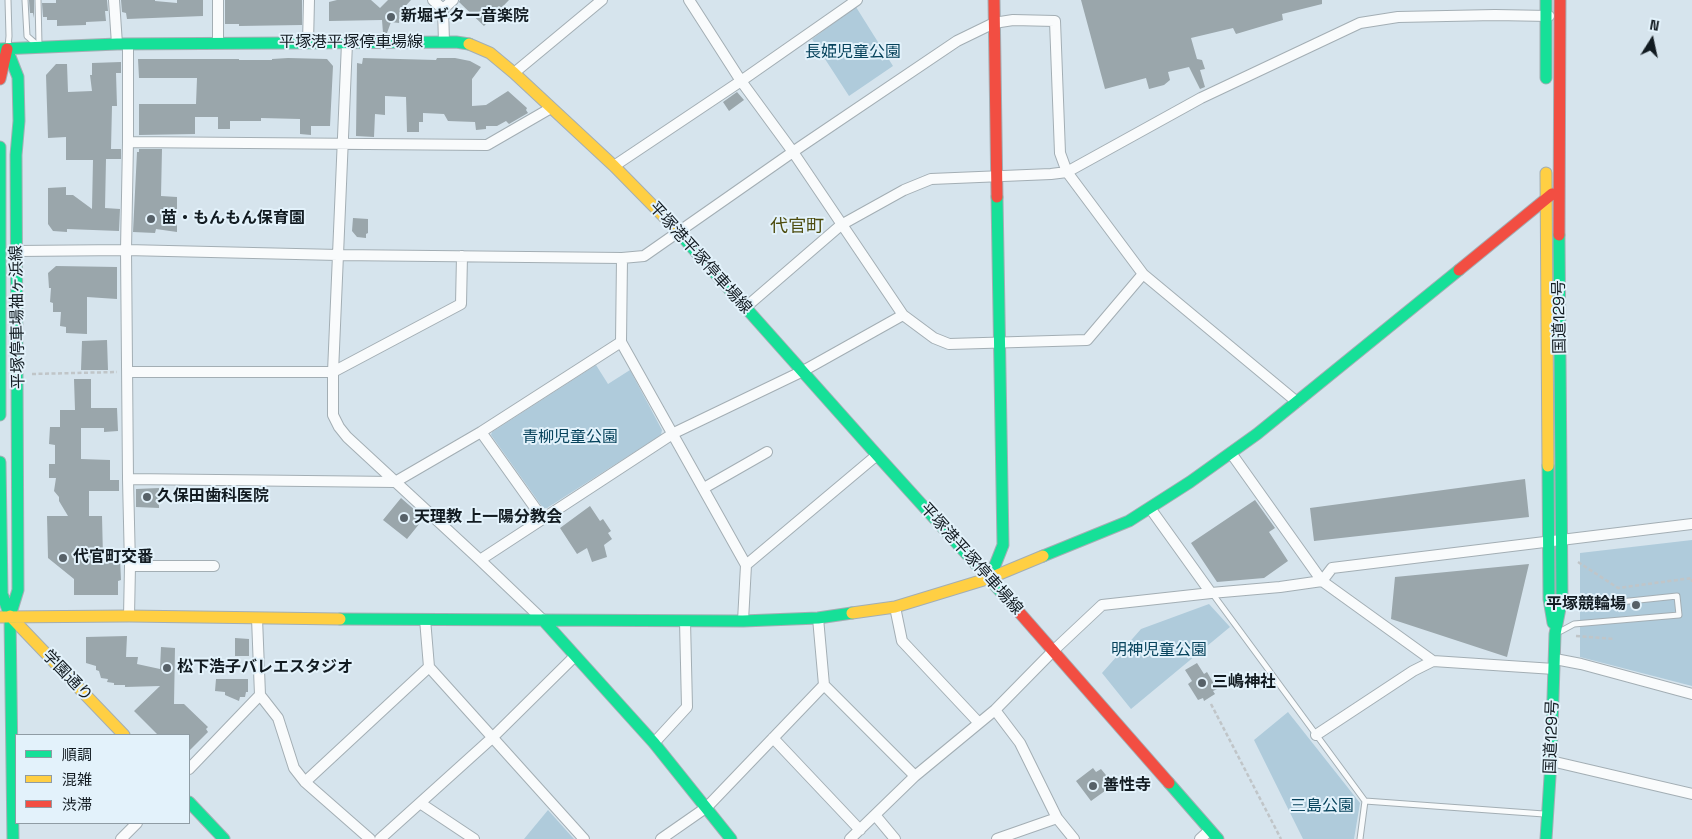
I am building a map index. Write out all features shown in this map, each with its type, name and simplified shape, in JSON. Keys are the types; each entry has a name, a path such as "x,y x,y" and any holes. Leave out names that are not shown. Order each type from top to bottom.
{"main road":[{"path":"990,578 1003,545 994,0"},
{"path":"1546,0 1546,85"},
{"name":"国道129号","path":"1555,634 1562,598 1558,82 1560,0"},
{"name":"平塚港平塚停車場線","path":"4,49 123,44 444,42 470,44 490,54 514,73 614,166 679,232 877,455 990,578 1214,835"},
{"path":"0,80 4,49"},
{"name":"平塚停車場袖ヶ浜線","path":"4,49 18,77 16,155 18,594 5,617"},
{"name":"平塚停車場袖ヶ浜線","path":"0,146 0,415"},
{"name":"国道129号","path":"1546,163 1549,599 1555,634 1551,761 1546,839"},
{"path":"5,617 129,616 743,621 818,618 895,607 990,578 1129,522 1257,434 1559,188"},
{"path":"0,250 17,250"},
{"name":"平塚停車場袖ヶ浜線","path":"0,462 2,594 5,617 14,839"},
{"name":"学園通り","path":"5,617 123,734"},
{"path":"542,620 654,744 732,839"},
{"path":"190,803 224,839"}],"street":[{"path":"114,0 123,44 128,142 126,250 129,616"},
{"path":"218,0 218,44"},
{"path":"308,43 309,0"},
{"path":"433,0 443,9 444,42"},
{"path":"443,9 453,0"},
{"path":"514,73 602,0"},
{"path":"688,0 741,81 793,152 903,315 934,338 949,344 1000,341 1086,340 1143,274"},
{"path":"614,166 857,0"},
{"path":"746,307 841,225 904,190 931,179 1066,172 1201,98 1360,23 1408,17 1560,16"},
{"path":"17,250 622,258 644,256 957,41 994,22 1013,20 1055,21 1060,153 1066,172 1143,274 1297,402"},
{"path":"347,43 333,372 333,415 347,437 542,620"},
{"path":"128,142 487,144 551,108"},
{"path":"128,372 333,372 461,304 462,256"},
{"path":"622,258 622,342 746,565 743,621"},
{"path":"480,560 674,434 803,370 903,315"},
{"path":"128,479 395,482 481,432 622,342"},
{"path":"481,432 543,518"},
{"path":"704,488 767,452"},
{"path":"1231,453 1322,581 1433,661"},
{"path":"746,565 877,455"},
{"path":"1150,508 1211,593"},
{"path":"850,839 915,776 995,710 1102,605 1280,587 1322,581 1332,568 1692,524"},
{"path":"130,566 214,566"},
{"path":"895,607 902,641 979,723"},
{"path":"257,618 260,695 278,718 294,768 305,782 370,839"},
{"path":"818,618 824,685 915,776"},
{"path":"425,619 429,667 584,839"},
{"path":"654,744 688,707 685,621"},
{"path":"380,839 492,738 575,656"},
{"path":"1316,735 1413,671 1433,661 1581,664 1692,694"},
{"path":"305,782 429,667"},
{"path":"661,839 707,807 824,685"},
{"path":"190,768 260,695"},
{"path":"995,710 1020,743 1057,818 1074,839"},
{"path":"773,738 860,830"},
{"path":"1551,761 1692,794"},
{"path":"420,803 474,839"},
{"path":"875,815 895,839"},
{"path":"997,839 1057,818"},
{"path":"121,839 136,824"},
{"path":"1200,839 1214,835"}],"lane":[{"path":"4,49 9,36 8,0"},
{"path":"25,0 27,36 39,47"},
{"path":"38,0 39,47"},
{"path":"4,49 27,36"},
{"path":"1211,593 1365,801 1360,839"},
{"path":"1555,634 1574,624 1679,615 1677,596 1620,602 1562,598"},
{"path":"1365,801 1548,814"}],"path":[{"path":"18,375 128,372"},
{"path":"1575,560 1618,588 1692,578 1692,582"},
{"path":"1576,636 1614,640"},
{"path":"1211,704 1281,839"}],"green space":[{"name":"長姫児童公園","path":"856,7 893,66 849,96 812,39"},
{"name":"青柳児童公園","path":"596,365 608,384 630,370 662,430 661,435 547,508 543,508 491,435 492,432"},
{"name":"平塚競輪場","path":"1692,540 1692,686 1580,657 1580,553"},
{"name":"明神児童公園","path":"1209,604 1230,627 1131,709 1102,673 1141,629"},
{"name":"三島公園","path":"1288,712 1360,803 1354,839 1303,839 1254,740"},
{"path":"548,810 574,839 524,839"}],"building":[{"path":"29,0 34,0 34,18 33,13 30,13"},
{"path":"56,0 107,0 108,11 105,11 106,21 86,22 86,25 57,26 57,20 47,20 47,17 43,17 42,3 56,3"},
{"path":"121,0 155,0 177,3 177,0 203,0 203,16 127,19 126,13 122,12"},
{"path":"225,0 302,0 302,25 239,26 239,24 225,24"},
{"path":"337,0 371,0 380,8 388,0 411,0 400,12 399,23 391,22 387,33 383,33 382,20 329,21 329,2"},
{"path":"460,0 509,0 484,26 459,2"},
{"path":"1081,0 1322,0 1322,4 1282,14 1283,20 1236,34 1233,28 1191,38 1197,59 1202,60 1205,69 1200,70 1205,87 1200,89 1189,67 1168,72 1170,80 1164,85 1149,89 1146,78 1105,89"},
{"path":"288,58 327,59 333,66 330,126 311,126 311,135 300,134 300,119 261,118 261,121 230,121 230,129 218,129 218,117 195,117 195,134 139,135 139,104 196,104 197,78 139,78 138,59 272,60"},
{"path":"363,58 436,60 437,58 455,58 470,61 481,67 472,79 472,106 486,105 508,91 527,108 528,113 509,124 506,121 497,126 486,126 486,129 476,130 475,122 448,121 444,114 423,113 423,122 419,122 419,132 407,132 406,97 385,96 385,115 375,114 374,137 356,136 357,63 362,64"},
{"path":"121,62 121,73 116,73 117,106 112,106 111,149 121,149 121,159 106,159 105,208 120,209 119,231 67,229 67,232 53,231 48,224 48,188 66,187 66,195 73,195 92,209 93,160 66,160 66,137 48,138 46,75 56,64 67,64 68,92 92,91 90,75 92,75 92,63"},
{"path":"737,92 744,100 729,111 723,102"},
{"path":"139,149 162,149 161,196 177,197 177,232 156,229 155,233 133,232 137,152 139,152"},
{"path":"353,218 368,219 366,238 357,237 352,231"},
{"path":"56,266 117,267 117,299 87,297 87,334 66,333 66,327 60,326 61,312 53,312 53,303 50,302 51,288 49,288 48,273"},
{"path":"107,340 108,370 81,370 82,341"},
{"path":"74,379 91,379 91,408 117,408 118,431 104,432 104,428 81,428 81,459 110,460 110,480 119,480 119,491 89,491 89,516 102,516 103,557 120,558 121,580 118,581 118,595 74,595 74,579 48,558 47,516 68,516 54,491 56,478 49,478 49,464 55,464 55,445 49,444 50,427 60,427 60,410 75,410"},
{"path":"1525,479 1529,517 1314,541 1310,508"},
{"name":"久保田歯科医院","path":"159,488 159,508 136,507 136,489"},
{"name":"天理教 上一陽分教会","path":"401,498 424,518 407,539 383,520"},
{"path":"1255,500 1275,528 1269,532 1288,561 1264,578 1217,582 1191,543"},
{"path":"590,506 600,521 603,519 611,531 608,533 612,539 604,545 607,557 592,562 587,548 577,554 560,528"},
{"path":"1529,564 1507,657 1391,619 1395,577"},
{"path":"127,636 126,657 138,657 137,664 160,669 161,647 175,648 174,704 184,704 208,727 206,729 208,732 190,750 190,734 157,734 134,711 160,686 125,687 125,685 114,685 114,683 107,682 108,679 101,678 99,671 96,670 96,666 86,663 86,637"},
{"path":"235,638 249,639 249,656 235,656"},
{"name":"三嶋神社","path":"1197,663 1204,674 1207,672 1217,689 1213,691 1215,694 1204,701 1203,698 1198,700 1188,684 1192,681 1185,670"},
{"path":"216,679 248,679 248,692 246,692 245,697 240,697 239,701 225,695 225,692 215,691"},
{"name":"善性寺","path":"1093,768 1096,772 1101,769 1110,780 1105,784 1109,788 1091,801 1076,781"}],"traffic: fast":[{"path":"1546,0 1546,78"},
{"path":"0,49 117,44 456,42 469,44"},
{"path":"7,49 18,77 19,121 16,155 18,590 10,616"},
{"path":"0,147 0,415"},
{"path":"990,578 1003,545 997,197"},
{"path":"672,225 1019,612"},
{"path":"1546,839 1551,761 1555,634 1562,598 1559,235"},
{"path":"1043,556 1129,521 1190,482 1257,434 1459,270"},
{"path":"0,462 2,594 10,616 13,839"},
{"path":"1548,466 1549,599 1553,623"},
{"path":"340,619 743,621 818,618 852,613"},
{"path":"543,620 654,743 731,839"},
{"path":"1169,783 1218,839"},
{"path":"190,803 224,839"}],"traffic: slow":[{"path":"469,44 490,53 514,73 614,166 672,225"},
{"path":"1546,173 1548,466"},
{"path":"852,613 895,607 990,578 1043,556"},
{"path":"10,616 123,734"},
{"path":"0,617 129,616 340,619"}],"traffic: jam":[{"path":"994,0 997,197"},
{"path":"1559,235 1560,0"},
{"path":"0,79 7,49"},
{"path":"1459,270 1552,194"},
{"path":"1019,612 1169,783"}],"place":[{"name":"新堀ギター音楽院","path":"391,17"},
{"name":"苗・もんもん保育園","path":"151,219"},
{"name":"久保田歯科医院","path":"147,497"},
{"name":"天理教 上一陽分教会","path":"404,518"},
{"name":"代官町交番","path":"63,558"},
{"name":"平塚競輪場","path":"1636,605"},
{"name":"松下浩子バレエスタジオ","path":"167,668"},
{"name":"三嶋神社","path":"1202,683"},
{"name":"善性寺","path":"1093,786"}],"district":[{"name":"代官町","path":"797,227"}]}
